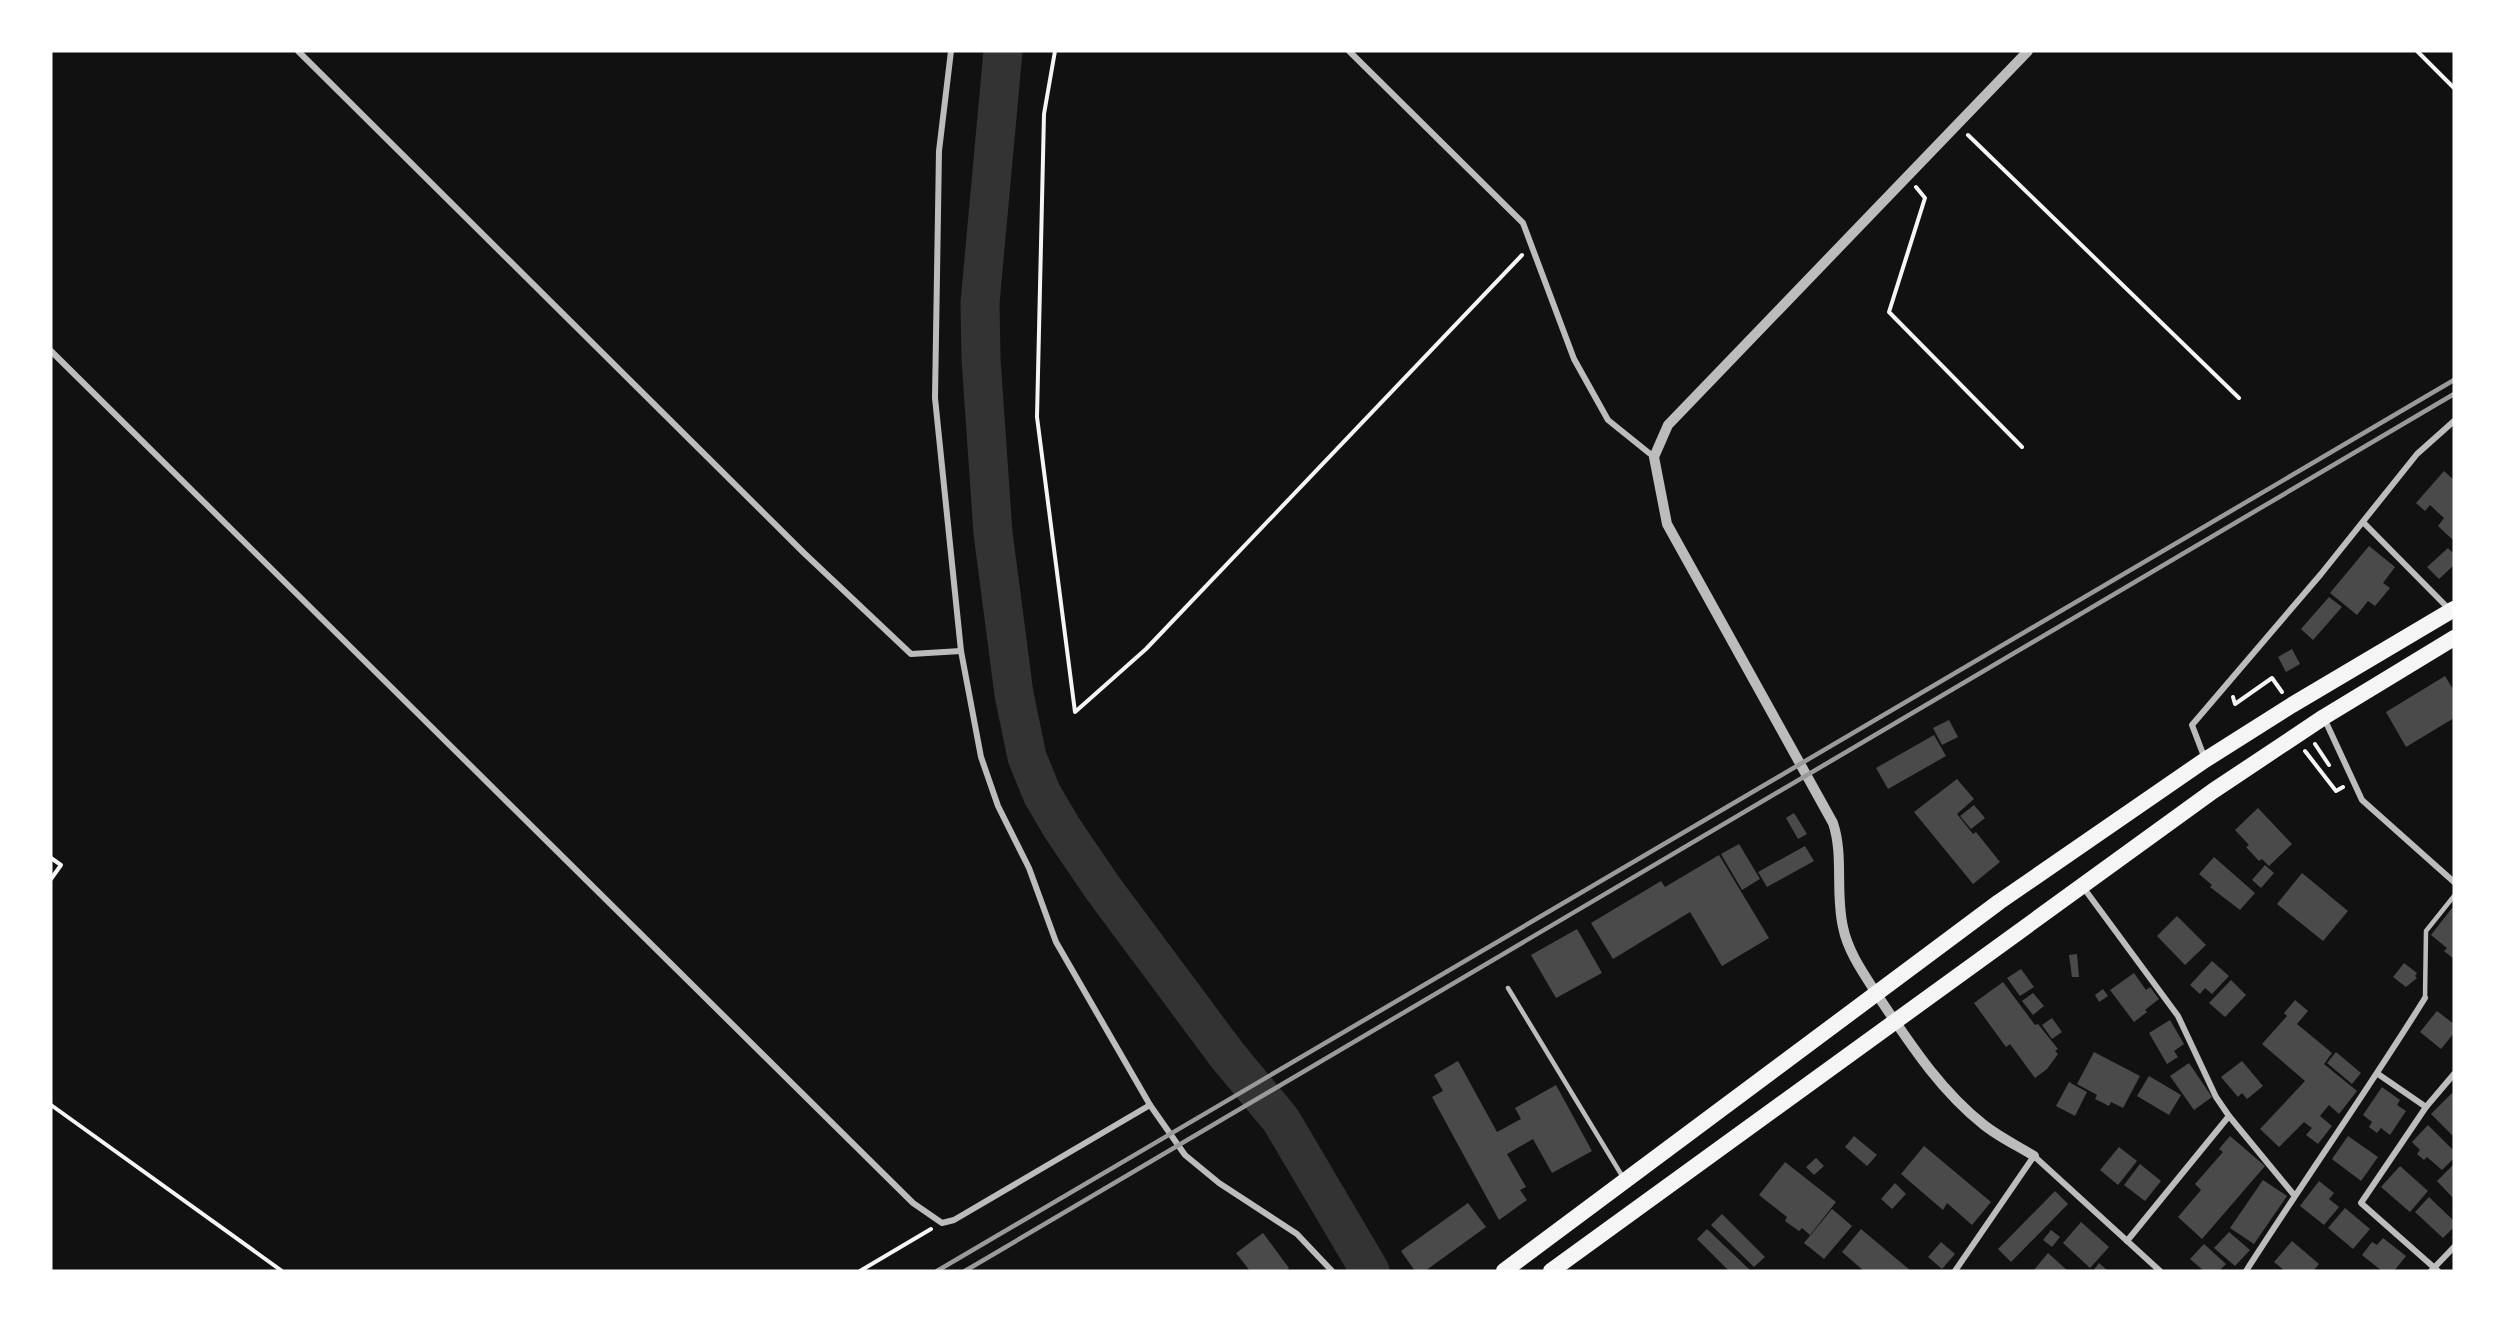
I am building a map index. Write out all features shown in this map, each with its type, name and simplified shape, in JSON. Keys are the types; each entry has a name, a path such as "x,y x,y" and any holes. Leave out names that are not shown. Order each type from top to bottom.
{"highway":[{"path":"1504,1271 2008,895 2205,760 2292,705 2452,610"},
{"path":"1551,1271 2213,791 2324,717 2454,639"}],"street":[{"path":"298,51 796,544 911,654 961,651"},
{"path":"951,51 939,151 935,398 961,651 981,757 998,806 1029,868 1056,942 1150,1105 1185,1155 1219,1182 1298,1234 1332,1271"},
{"path":"1349,51 1523,223 1574,359 1608,420 1654,457"},
{"path":"2028,51 1668,425 1654,457 1667,524 1833,823 1837,835 1837,887 1843,928 1859,967 1916,1054 1943,1086 1985,1126 2034,1156 2160,1271"},
{"path":"51,351 913,1203 942,1223 954,1220 1150,1105"},
{"path":"2205,760 2192,725 2363,522 2417,454 2454,421"},
{"path":"2363,522 2452,610"},
{"path":"2324,717 2362,800 2454,882"},
{"path":"2083,886 2178,1016 2216,1097 2294,1195"},
{"path":"2246,1271 2294,1195 2378,1074 2425,998"},
{"path":"2378,1074 2426,1107"},
{"path":"2454,1074 2426,1107 2361,1203 2434,1270 2454,1247"},
{"path":"2127,1241 2229,1116"},
{"path":"1955,1271 2034,1156"}],"lane":[{"path":"2425,998 2426,931 2454,896"},
{"path":"1508,988 1625,1181"}],"path":[{"path":"1055,51 1044,114 1037,417 1075,712 1146,650 1532,245"},
{"path":"2417,51 2454,88"},
{"path":"1957,124 2239,398"},
{"path":"1905,177 1925,198 1889,312 2022,447"},
{"path":"2239,690 2232,698 2235,704 2272,678"},
{"path":"2305,751 2336,791 2343,787 2337,778"},
{"path":"2321,753 2332,770"},
{"path":"51,858 61,865 51,879"},
{"path":"51,1105 282,1271"},
{"path":"860,1271 942,1223"}],"building":[{"path":"2444,471 2454,480 2454,541 2438,526 2444,518 2430,505 2425,511 2416,503"},
{"path":"2369,546 2395,567 2383,583 2390,588 2375,606 2368,601 2357,615 2330,593"},
{"path":"2448,548 2454,554 2454,565 2439,579 2427,567"},
{"path":"2329,597 2342,607 2313,640 2301,629"},
{"path":"2292,649 2300,664 2286,672 2278,657"},
{"path":"2445,676 2454,691 2454,718 2406,747 2386,712"},
{"path":"1949,720 1958,737 1942,745 1933,728"},
{"path":"1934,735 1946,756 1888,789 1876,768"},
{"path":"1957,779 1974,799 1957,814 1973,834 1976,832 2000,862 1973,884 1914,812"},
{"path":"1974,805 1985,818 1971,829 1960,816"},
{"path":"2258,808 2292,844 2269,866 2262,859 2259,861 2246,847 2249,845 2235,830"},
{"path":"1794,813 1807,834 1798,839 1786,818"},
{"path":"1739,844 1760,879 1742,890 1721,854"},
{"path":"1805,846 1814,861 1767,887 1758,872"},
{"path":"1719,855 1769,938 1722,966 1690,912 1613,959 1591,923 1661,881 1665,887"},
{"path":"2214,857 2255,893 2240,910 2210,887 2212,885 2199,874"},
{"path":"2265,865 2274,873 2261,888 2252,880"},
{"path":"2302,873 2348,911 2323,941 2277,904"},
{"path":"2452,908 2454,909 2454,959 2444,951 2447,948 2431,935"},
{"path":"2177,916 2206,945 2185,965 2157,936"},
{"path":"1577,929 1602,973 1556,998 1531,955"},
{"path":"2077,954 2079,977 2072,977 2069,955"},
{"path":"2212,961 2229,976 2212,994 2205,988 2200,994 2190,985"},
{"path":"2404,963 2417,973 2415,976 2417,978 2406,987 2393,977"},
{"path":"2021,969 2034,987 2020,996 2007,978"},
{"path":"2134,973 2146,990 2150,987 2159,999 2134,1022 2110,990"},
{"path":"2231,980 2246,995 2225,1017 2209,1003"},
{"path":"2003,982 2035,1025 2038,1024 2058,1049 2055,1051 2058,1054 2047,1069 2035,1078 2010,1044 2006,1047 1974,1003"},
{"path":"2103,989 2108,996 2099,1002 2095,995"},
{"path":"2033,993 2044,1006 2033,1015 2022,1001"},
{"path":"2295,1000 2308,1011 2297,1024 2332,1053 2324,1064 2357,1091 2339,1114 2329,1105 2320,1116 2332,1126 2318,1144 2306,1135 2312,1128 2304,1122 2279,1147 2260,1129 2305,1081 2262,1044 2287,1016 2284,1013"},
{"path":"2437,1011 2454,1024 2454,1033 2441,1049 2420,1032"},
{"path":"2052,1018 2062,1032 2052,1039 2042,1025"},
{"path":"2170,1020 2184,1044 2174,1051 2178,1057 2167,1064 2149,1033"},
{"path":"2094,1052 2140,1076 2123,1108 2111,1102 2109,1106 2095,1099 2097,1095 2077,1084"},
{"path":"2336,1052 2361,1073 2352,1084 2327,1063"},
{"path":"1458,1061 1497,1132 1521,1119 1515,1108 1556,1085 1592,1151 1552,1173 1533,1139 1507,1154 1526,1187 1520,1190 1527,1200 1499,1220 1432,1097 1443,1091 1434,1075"},
{"path":"2242,1061 2263,1086 2247,1099 2242,1093 2238,1097 2221,1077"},
{"path":"2189,1063 2212,1097 2194,1110 2170,1076"},
{"path":"2149,1076 2181,1095 2169,1115 2137,1096"},
{"path":"2069,1082 2087,1092 2075,1116 2056,1106"},
{"path":"2382,1087 2400,1100 2397,1105 2406,1111 2390,1135 2381,1128 2377,1133 2369,1127 2372,1122 2363,1115"},
{"path":"2452,1093 2454,1095 2454,1137 2431,1114"},
{"path":"2428,1125 2454,1151 2454,1158 2442,1170 2427,1157 2424,1160 2417,1154 2420,1150 2412,1142"},
{"path":"1854,1136 1877,1155 1867,1166 1845,1147"},
{"path":"2230,1136 2265,1166 2202,1239 2178,1217 2201,1190 2195,1184 2223,1152 2219,1149"},
{"path":"2348,1136 2378,1157 2361,1181 2332,1159"},
{"path":"1924,1146 1991,1202 1972,1225 1947,1203 1943,1210 1901,1174"},
{"path":"2119,1147 2137,1161 2118,1185 2100,1170"},
{"path":"1816,1158 1824,1166 1814,1175 1806,1167"},
{"path":"1785,1162 1836,1202 1810,1235 1802,1228 1799,1231 1785,1221 1787,1217 1759,1195"},
{"path":"2140,1164 2161,1181 2145,1201 2124,1185"},
{"path":"2454,1164 2454,1199 2437,1181"},
{"path":"2400,1166 2428,1191 2410,1212 2381,1187"},
{"path":"2263,1180 2287,1196 2254,1244 2230,1228"},
{"path":"2319,1181 2334,1193 2329,1199 2339,1207 2324,1225 2300,1206"},
{"path":"1895,1183 1906,1194 1892,1209 1881,1199"},
{"path":"2055,1191 2068,1204 2011,1262 1998,1249"},
{"path":"2429,1197 2454,1221 2454,1227 2443,1238 2415,1212"},
{"path":"1468,1203 1486,1227 1425,1271 1415,1271 1401,1251"},
{"path":"2345,1208 2370,1229 2353,1249 2328,1228"},
{"path":"1832,1209 1852,1226 1824,1259 1804,1243"},
{"path":"1722,1214 1765,1257 1754,1267 1711,1225"},
{"path":"2081,1222 2109,1247 2090,1268 2063,1243"},
{"path":"1707,1229 1751,1271 1729,1271 1697,1239"},
{"path":"1861,1229 1911,1271 1864,1271 1842,1252"},
{"path":"2051,1230 2060,1237 2052,1247 2043,1240"},
{"path":"2229,1232 2250,1250 2235,1266 2214,1248"},
{"path":"1263,1233 1289,1268 1285,1271 1250,1271 1236,1253"},
{"path":"2383,1238 2406,1256 2394,1271 2382,1271 2362,1255 2372,1242 2377,1245"},
{"path":"2292,1241 2319,1264 2313,1271 2285,1271 2274,1262"},
{"path":"1941,1242 1955,1254 1942,1269 1928,1257"},
{"path":"2204,1244 2226,1264 2219,1271 2204,1271 2190,1259"},
{"path":"2048,1253 2068,1271 2033,1271"},
{"path":"2099,1263 2108,1271 2093,1271"}],"waterway":[{"path":"1003,51 980,303 981,359 993,533 1014,694 1027,757 1042,794 1062,828 1102,887 1227,1055 1281,1120 1370,1271"}],"railway":[{"path":"937,1271 2454,380"},
{"path":"965,1271 2454,394"}]}
